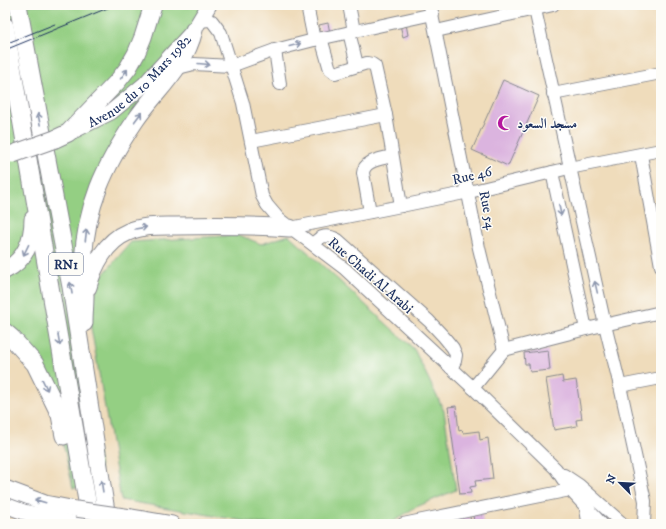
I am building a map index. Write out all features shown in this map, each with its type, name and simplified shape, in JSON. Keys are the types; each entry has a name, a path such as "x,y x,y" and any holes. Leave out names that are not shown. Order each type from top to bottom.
{"highway":[{"name":"RN1","path":"18,5 82,357 108,524"},
{"path":"8,156 62,136 117,82 128,68 136,54 153,5"},
{"name":"RN1","path":"5,26 90,524"},
{"path":"82,357 85,297 83,279 86,236 89,217 97,190 116,151 136,120 178,68 189,48 197,26"},
{"path":"5,270 11,268 22,257 30,240 33,228 32,184"},
{"path":"85,297 91,276 100,258 114,241 128,231 146,227 186,226 251,225 290,228"},
{"path":"5,332 35,364 60,415 78,520"}],"main road":[{"name":"Avenue du 10 Mars 1982","path":"62,136 111,112 145,84 197,26 209,5"},
{"path":"5,488 45,503 78,520"},
{"path":"5,505 24,512 78,520 131,517 172,524"},
{"path":"587,506 590,524"}],"street":[{"path":"308,5 318,39 332,71 338,72 367,63 375,66 386,115 401,206"},
{"path":"349,5 357,65"},
{"path":"436,31 535,7 554,5"},
{"path":"535,7 553,94 645,501 644,524"},
{"path":"178,68 194,64 232,66 275,50 432,10"},
{"name":"Rue 54","path":"432,10 479,248 504,350"},
{"name":"Rue Chadi Al Arabi","path":"197,26 209,20 217,26 223,39 244,103 262,196 272,212 290,228 345,269 473,388 556,469 579,485 623,524"},
{"path":"275,50 280,84"},
{"path":"553,94 661,73"},
{"path":"251,141 386,115"},
{"name":"Rue 46","path":"290,228 469,192 570,168 661,150"},
{"path":"641,154 661,266"},
{"path":"370,212 363,173 364,168 369,163 392,156"},
{"path":"552,172 586,329"},
{"path":"334,220 338,240"},
{"path":"313,244 319,237 331,236 338,240 429,321 453,348 456,356 451,368"},
{"path":"473,388 504,350 661,312"},
{"path":"620,386 661,378"},
{"name":"Rue Chadi Al Arabi","path":"556,469 570,490 587,506 602,524"},
{"path":"403,524 570,490"}],"green space":[{"path":"5,5 205,5 92,193 78,306 102,483 73,488 52,392 5,337"},
{"path":"239,235 261,244 289,235 414,349 444,411 456,490 414,508 390,524 262,524 121,500 88,310 102,276 131,242"}],"building":[{"path":"328,23 330,33 321,35 319,25"},
{"path":"406,24 408,35 403,37 400,25"},
{"name":"مسجد السعود","path":"503,80 539,96 508,166 472,150"},
{"path":"548,350 550,370 530,372 529,364 525,364 524,353"},
{"path":"562,376 563,382 576,380 582,419 576,420 577,426 554,430 546,379"},
{"path":"456,406 459,431 462,430 463,433 479,431 480,440 488,438 493,479 475,481 476,486 470,487 471,493 460,494 448,407"},
{"path":"482,513 483,524 474,524 473,514"},
{"path":"470,516 471,524 452,524 451,518"}],"tram line":[{"path":"5,50 115,5"},
{"path":"5,44 55,24"}],"place":[{"name":"مسجد السعود","path":"505,123"}]}
